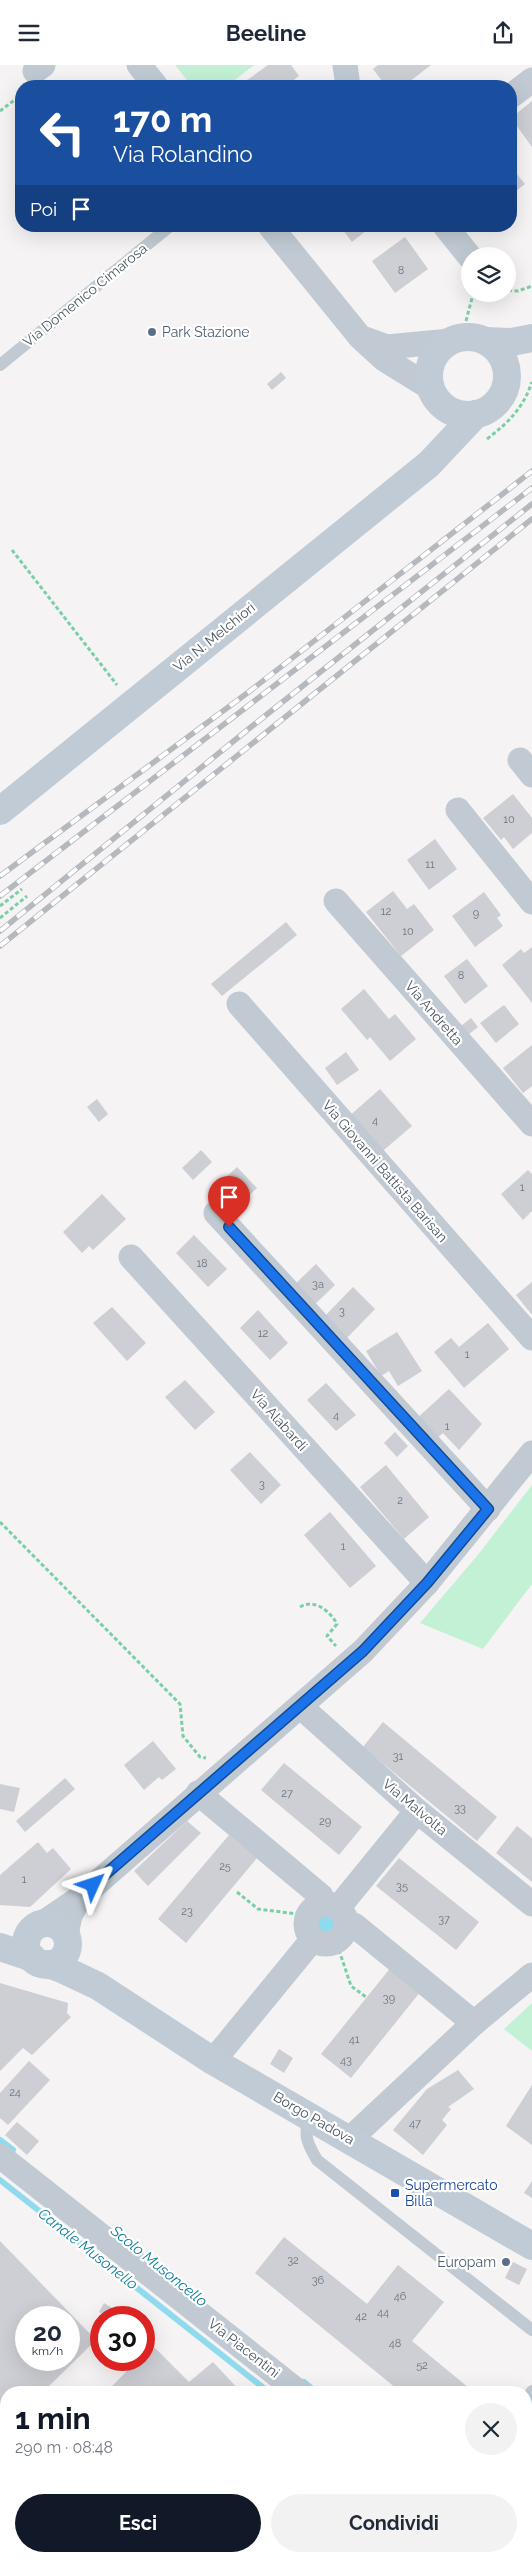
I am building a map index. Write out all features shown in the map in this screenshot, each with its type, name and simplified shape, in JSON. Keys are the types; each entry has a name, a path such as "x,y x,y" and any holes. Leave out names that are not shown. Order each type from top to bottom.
{"street":[{"path":"139,65 151,80"},
{"path":"345,65 347,80"},
{"path":"517,91 532,80"},
{"path":"275,232 360,337 384,359 457,413 476,414 485,411 500,399 520,357 532,344"},
{"path":"450,232 462,247"},
{"path":"360,337 387,347 458,331 486,341 512,342 532,338"},
{"path":"429,464 442,434 430,366 441,347 458,331"},
{"path":"486,341 501,353 507,372 507,382"},
{"name":"Via N. Melchiori","path":"0,811 429,464 451,443 476,414"},
{"path":"458,810 532,902"},
{"name":"Via Andretta","path":"336,901 532,1124"},
{"name":"Via Giovanni Battista Barisan","path":"238,1005 532,1338"},
{"path":"216,1213 488,1509"},
{"name":"Via Alabardi","path":"131,1257 427,1583"},
{"path":"48,1943 70,1916 81,1897 198,1793 352,1662 427,1583 532,1453"},
{"name":"Via Malvolta","path":"301,1707 417,1811 532,1904"},
{"path":"198,1793 321,1896 336,1912 474,2023"},
{"path":"336,1912 417,1811"},
{"path":"318,1906 336,1912 342,1936 332,1944 320,1943 313,1939 307,1929 308,1915 318,1906"},
{"name":"Borgo Padova","path":"0,1934 48,1943"},
{"path":"213,2061 313,1939"},
{"name":"Borgo Padova","path":"0,1947 48,1943"},
{"name":"Borgo Padova","path":"48,1943 62,1969 98,1986 213,2061 350,2139 532,2247"},
{"path":"350,2139 474,2023 532,1975"},
{"name":"Via Piacentini","path":"0,2156 291,2386"}],"lane":[{"name":"Via Domenico Cimarosa","path":"0,365 163,232"},
{"path":"310,2116 305,2129 306,2140 317,2160 532,2330"}],"path":[{"path":"0,111 15,100"},
{"path":"516,291 532,286"},
{"path":"458,331 471,302"},
{"path":"12,550 119,688"},
{"path":"0,906 22,889"},
{"path":"0,918 27,896"},
{"path":"0,1523 180,1704 183,1736 200,1757 204,1759 210,1757"},
{"path":"300,1607 306,1603 317,1604 333,1617 337,1624 327,1636 352,1662"},
{"path":"237,1893 258,1909 297,1914"},
{"path":"339,1950 351,1986 366,1997"}],"green space":[{"path":"175,65 254,65 235,80 187,80"},
{"path":"532,1485 532,1584 483,1649 420,1623 477,1556"},
{"path":"532,2003 532,2051 504,2029"}],"water":[{"path":"318,1913 336,1916 337,1928 332,1934 324,1936 314,1929 313,1920"}],"building":[{"path":"268,65 291,65 299,76 294,80 247,80"},
{"path":"378,65 431,65 412,80 381,80 373,69"},
{"path":"532,101 532,147 517,126 517,113"},
{"path":"517,174 525,184 517,190"},
{"path":"344,232 364,232 352,242"},
{"path":"405,237 428,269 395,293 372,261"},
{"path":"281,372 286,378 272,390 267,384"},
{"path":"513,794 532,818 532,833 513,849 504,837 501,840 483,818"},
{"path":"435,839 457,869 429,890 407,860"},
{"path":"393,891 407,909 414,904 434,930 401,956 366,912"},
{"path":"484,892 501,915 497,918 503,926 475,947 452,916"},
{"path":"286,922 297,935 222,996 211,984"},
{"path":"532,947 532,1003 502,965 521,949 524,953"},
{"path":"467,959 488,986 465,1004 444,976"},
{"path":"364,989 389,1019 395,1014 416,1039 390,1061 370,1037 367,1040 341,1009"},
{"path":"504,1005 519,1024 496,1043 480,1023"},
{"path":"471,1018 478,1027 464,1038 457,1029"},
{"path":"532,1045 532,1086 523,1093 503,1068"},
{"path":"346,1052 359,1070 337,1085 325,1068"},
{"path":"380,1089 412,1126 378,1155 347,1118"},
{"path":"97,1099 108,1114 99,1122 87,1107"},
{"path":"201,1150 212,1162 193,1180 182,1168"},
{"path":"237,1167 257,1188 231,1212 211,1191"},
{"path":"528,1170 532,1174 532,1211 523,1220 501,1194"},
{"path":"102,1194 126,1219 93,1250 89,1246 82,1253 63,1232"},
{"path":"194,1235 227,1269 208,1287 176,1253"},
{"path":"316,1264 335,1285 311,1308 292,1287"},
{"path":"532,1282 532,1315 516,1295"},
{"path":"353,1287 375,1309 344,1341 322,1319"},
{"path":"112,1307 146,1343 127,1361 93,1323"},
{"path":"258,1310 288,1343 270,1360 240,1328"},
{"path":"488,1323 509,1349 464,1388 434,1352 451,1338 459,1347"},
{"path":"397,1332 422,1371 398,1386 389,1371 381,1376 366,1351"},
{"path":"185,1380 215,1412 195,1430 165,1397"},
{"path":"326,1383 356,1415 336,1431 307,1400"},
{"path":"449,1389 482,1424 459,1450 443,1433 434,1441 415,1420"},
{"path":"395,1432 408,1446 397,1457 384,1443"},
{"path":"250,1452 281,1485 261,1504 230,1470"},
{"path":"386,1465 429,1517 404,1539 360,1487"},
{"path":"330,1512 376,1566 350,1588 304,1535"},
{"path":"383,1722 497,1817 477,1841 363,1747"},
{"path":"153,1741 176,1769 162,1780 159,1777 144,1790 124,1765"},
{"path":"284,1763 362,1827 339,1855 261,1790"},
{"path":"65,1778 75,1789 25,1832 16,1821"},
{"path":"0,1784 20,1788 14,1812 0,1809"},
{"path":"187,1821 201,1833 148,1886 134,1871"},
{"path":"517,1826 532,1838 532,1882 496,1853"},
{"path":"229,1835 257,1858 186,1943 158,1919"},
{"path":"38,1842 47,1853 53,1848 71,1869 30,1907 0,1905 0,1875"},
{"path":"399,1858 479,1922 456,1950 376,1886"},
{"path":"392,1966 421,1991 351,2078 321,2054"},
{"path":"0,1983 68,2003 67,2013 71,2017 32,2055 23,2048 0,2071"},
{"path":"279,2049 293,2058 284,2073 270,2064"},
{"path":"29,2061 50,2080 8,2125 0,2118 0,2093"},
{"path":"458,2070 474,2089 448,2107 451,2109 442,2120 447,2125 423,2155 393,2130 427,2089"},
{"path":"532,2085 532,2145 506,2126"},
{"path":"17,2122 39,2141 27,2155 5,2135"},
{"path":"532,2181 532,2198 524,2193"},
{"path":"284,2237 367,2304 398,2265 444,2302 412,2341 467,2386 393,2386 255,2273"},
{"path":"0,2241 63,2306 15,2306 15,2371 64,2371 49,2386 0,2386"},
{"path":"513,2262 527,2269 519,2285 505,2278"},
{"path":"80,2324 90,2334 90,2346 80,2356"},
{"path":"155,2348 189,2382 213,2362 235,2386 112,2386 127,2371 155,2371"}],"waterway":[{"name":"Scolo Musoncello","path":"0,2140 13,2150"},
{"name":"Canale Musonello","path":"0,2180 261,2386"},
{"name":"Scolo Musoncello","path":"304,2382 309,2386"}],"railway":[{"path":"0,876 250,691 532,471"},
{"path":"0,896 532,488"},
{"path":"0,931 251,727 532,504"},
{"path":"0,946 532,519"}],"place":[{"name":"Park Stazione","path":"152,332"},
{"name":"Supermercato Billa","path":"395,2193"},
{"name":"Europam","path":"506,2262"}],"route":[{"path":"93,1885 198,1793 301,1707 363,1651 427,1583 488,1509 229,1227"}]}
